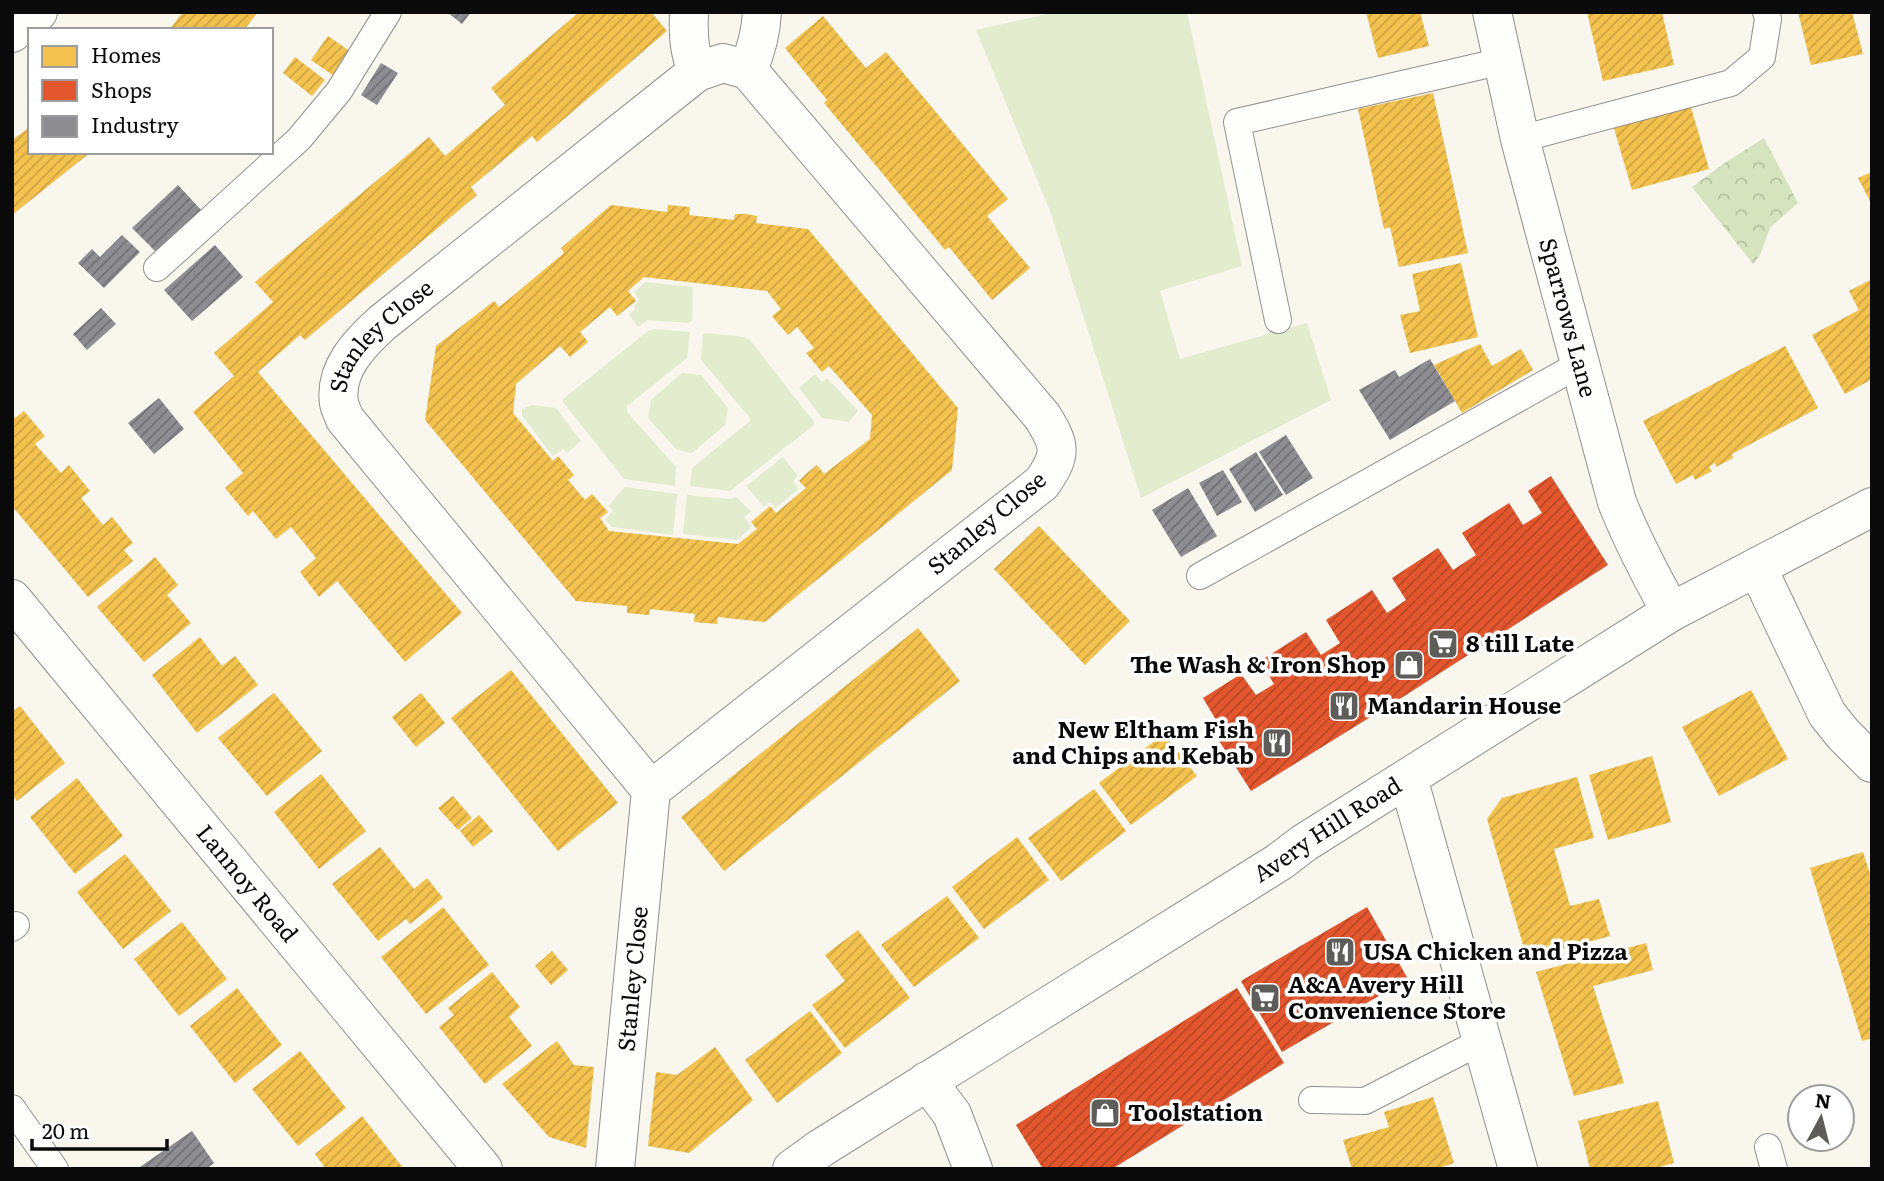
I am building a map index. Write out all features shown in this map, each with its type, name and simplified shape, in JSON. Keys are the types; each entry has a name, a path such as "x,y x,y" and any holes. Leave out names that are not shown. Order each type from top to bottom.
{"street":[{"path":"12,33 37,12"},
{"path":"689,12 690,51 697,72"},
{"path":"748,70 758,41 762,12"},
{"name":"Sparrows Lane","path":"1492,12 1520,139 1617,502 1637,548 1671,612"},
{"name":"Stanley Close","path":"615,1169 651,790 345,419 339,402 341,382 348,360 363,340 382,323 697,72 723,63 748,70 1042,416 1052,431 1058,448 1054,466 1042,483 651,790"},
{"name":"Avery Hill Road","path":"792,1169 927,1080 1279,862 1671,612 1872,507"},
{"path":"1757,567 1828,714 1872,764"},
{"name":"Lannoy Road","path":"12,599 483,1169"},
{"path":"1408,778 1518,1169"},
{"path":"927,1080 952,1114 973,1169"}],"lane":[{"path":"157,268 299,139 339,91 388,12"},
{"path":"1520,139 1731,83 1762,57 1768,19 1766,12"},
{"path":"1278,320 1237,122 1503,61"},
{"path":"1200,576 1580,363"},
{"path":"1312,1100 1365,1101 1482,1041"},
{"path":"12,1108 55,1169"}],"green space":[{"path":"1056,12 1187,12 1242,266 1160,291 1180,359 1307,323 1331,400 1141,498 1050,211 976,30"},
{"path":"1764,138 1798,203 1770,228 1760,255 1753,264 1692,187"},
{"path":"645,282 693,287 692,321 648,320 638,327 629,315 639,300 634,292"},
{"path":"655,329 690,332 687,358 627,406 627,412 676,467 675,486 624,479 563,402 563,399 648,331"},
{"path":"705,333 750,340 814,422 814,425 730,491 690,486 692,468 750,421 702,361"},
{"path":"682,373 701,375 728,408 725,425 692,453 677,450 648,418 651,400"},
{"path":"815,374 822,382 827,378 858,411 849,422 822,418 799,388"},
{"path":"532,405 556,408 581,441 567,453 563,449 553,456 522,416 522,409"},
{"path":"783,457 798,476 793,481 799,489 775,508 770,502 764,507 746,486"},
{"path":"625,487 677,494 673,535 612,527 605,520 613,510 608,506"},
{"path":"687,495 730,499 736,497 752,512 744,517 752,527 737,540 683,534"}],"building: Homes":[{"path":"183,12 258,12 246,28 171,28"},
{"path":"579,12 651,12 667,31 537,142 532,136 471,187 477,195 305,340 300,335 258,372 462,613 405,662 337,581 319,597 300,572 316,558 291,527 276,539 253,511 248,516 225,488 243,473 193,412 234,376 214,353 273,302 255,282 429,137 445,156 505,105 491,88"},
{"path":"1366,12 1420,12 1429,46 1378,58"},
{"path":"1587,12 1662,12 1674,65 1603,81"},
{"path":"1798,12 1852,12 1863,54 1811,65"},
{"path":"823,16 866,68 886,52 1008,199 987,216 1030,268 992,300 949,247 945,250 824,103 827,100 785,48"},
{"path":"328,36 351,52 334,76 311,60"},
{"path":"295,57 325,80 312,96 283,73"},
{"path":"1433,93 1468,253 1399,267 1390,227 1384,229 1358,109"},
{"path":"1690,104 1709,169 1632,190 1613,125"},
{"path":"28,128 28,154 88,154 12,215 12,140"},
{"path":"1872,172 1872,205 1858,178"},
{"path":"611,205 667,212 668,205 690,207 689,215 734,220 735,214 746,214 757,216 756,223 808,229 958,408 952,470 765,622 718,617 717,624 694,622 695,614 650,609 649,615 627,613 627,606 576,601 425,420 436,346 494,301 499,307 564,253 561,248","holes":["644,277 767,291 781,309 772,316 788,335 797,327 814,348 806,353 822,372 829,366 872,415 870,439 824,474 817,465 799,481 806,488 776,513 770,506 751,522 757,529 738,544 609,531 600,518 608,512 592,494 585,500 568,480 574,475 558,456 553,461 513,413 516,384 560,346 570,357 588,342 580,332 610,307 617,316 636,301 628,291"]},
{"path":"1461,263 1478,337 1410,353 1400,315 1420,311 1412,274"},
{"path":"1872,279 1872,379 1845,394 1812,335 1859,310 1849,291"},
{"path":"1480,344 1492,366 1521,349 1533,370 1462,413 1434,365"},
{"path":"1785,346 1818,408 1732,454 1733,458 1716,467 1715,463 1709,467 1712,471 1695,480 1693,475 1676,484 1643,421"},
{"path":"24,411 45,436 35,444 61,473 69,465 90,491 81,498 103,525 112,517 133,543 124,550 133,561 88,597 12,506 12,415 15,418"},
{"path":"1039,526 1130,621 1085,665 994,569"},
{"path":"155,557 178,585 167,595 191,623 144,662 97,607"},
{"path":"918,628 960,681 724,871 681,817"},
{"path":"200,637 222,666 235,656 258,685 197,733 152,675"},
{"path":"511,670 618,803 558,851 451,718"},
{"path":"1751,690 1788,759 1719,796 1682,727"},
{"path":"274,693 322,751 267,796 218,738"},
{"path":"421,693 445,723 416,747 392,717"},
{"path":"20,706 65,763 17,801 12,794 12,712"},
{"path":"1164,734 1197,776 1131,825 1099,783"},
{"path":"1652,756 1671,822 1608,840 1589,775"},
{"path":"321,774 366,831 319,869 274,812"},
{"path":"1577,777 1594,838 1554,849 1570,906 1599,899 1610,936 1527,959 1487,819 1502,798"},
{"path":"77,778 123,836 75,874 30,817"},
{"path":"1094,789 1126,831 1061,881 1028,838"},
{"path":"453,796 472,818 458,830 438,808"},
{"path":"479,815 493,831 473,847 460,831"},
{"path":"1017,837 1049,880 984,929 952,887"},
{"path":"380,847 414,889 427,878 443,898 410,924 406,919 378,941 332,884"},
{"path":"1863,852 1872,880 1872,1038 1862,1041 1810,868"},
{"path":"125,854 171,911 123,949 77,892"},
{"path":"947,896 979,938 914,987 881,945"},
{"path":"443,907 489,965 426,1014 381,957"},
{"path":"182,922 227,979 179,1016 134,959"},
{"path":"858,930 910,998 845,1048 812,1005 845,981 825,955"},
{"path":"1646,943 1653,970 1593,986 1624,1083 1574,1096 1536,972"},
{"path":"552,951 568,970 551,985 535,966"},
{"path":"492,972 520,1007 509,1017 532,1046 485,1084 439,1027 454,1015 448,1008"},
{"path":"237,988 282,1045 235,1083 190,1026"},
{"path":"810,1011 842,1053 777,1103 745,1060"},
{"path":"557,1041 574,1065 594,1067 586,1148 549,1137 502,1084"},
{"path":"715,1047 753,1100 689,1153 648,1146 656,1072 677,1075"},
{"path":"300,1051 346,1108 298,1146 252,1089"},
{"path":"1433,1097 1454,1163 1436,1169 1352,1169 1343,1140 1389,1127 1384,1112"},
{"path":"1658,1101 1674,1163 1652,1169 1590,1169 1578,1121"},
{"path":"362,1116 404,1169 326,1169 315,1154"}],"building: Shops":[{"path":"1551,476 1608,565 1251,791 1209,725 1216,720 1203,698 1241,674 1256,695 1274,684 1260,661 1306,632 1321,655 1340,643 1326,620 1372,590 1387,613 1406,600 1392,578 1438,548 1453,570 1476,555 1462,533 1509,503 1523,525 1542,513 1528,491"},
{"path":"1367,907 1408,979 1282,1052 1241,981"},
{"path":"1237,988 1284,1063 1112,1169 1043,1169 1016,1125"}],"building: Industry":[{"path":"447,12 471,12 462,24"},
{"path":"381,63 398,73 377,105 361,95"},
{"path":"178,185 202,211 157,253 132,228"},
{"path":"122,235 140,252 104,288 78,263 92,249 100,257"},
{"path":"215,245 243,277 192,321 164,290"},
{"path":"101,308 116,324 87,350 73,334"},
{"path":"1430,359 1455,401 1390,440 1359,390 1395,370 1399,377"},
{"path":"159,398 184,429 154,454 128,423"},
{"path":"1286,435 1313,478 1286,495 1259,452"},
{"path":"1256,452 1283,495 1255,512 1229,469"},
{"path":"1223,470 1242,502 1217,516 1199,483"},
{"path":"1188,488 1217,536 1181,557 1152,510"},
{"path":"192,1131 214,1163 206,1169 137,1169"}],"place":[{"name":"8 till Late","path":"1443,644"},
{"name":"The Wash & Iron Shop","path":"1409,665"},
{"name":"Mandarin House","path":"1344,706"},
{"name":"New Eltham Fish and Chips and Kebab","path":"1277,743"},
{"name":"USA Chicken and Pizza","path":"1340,952"},
{"name":"A&A Avery Hill Convenience Store","path":"1265,998"},
{"name":"Toolstation","path":"1105,1113"}]}
